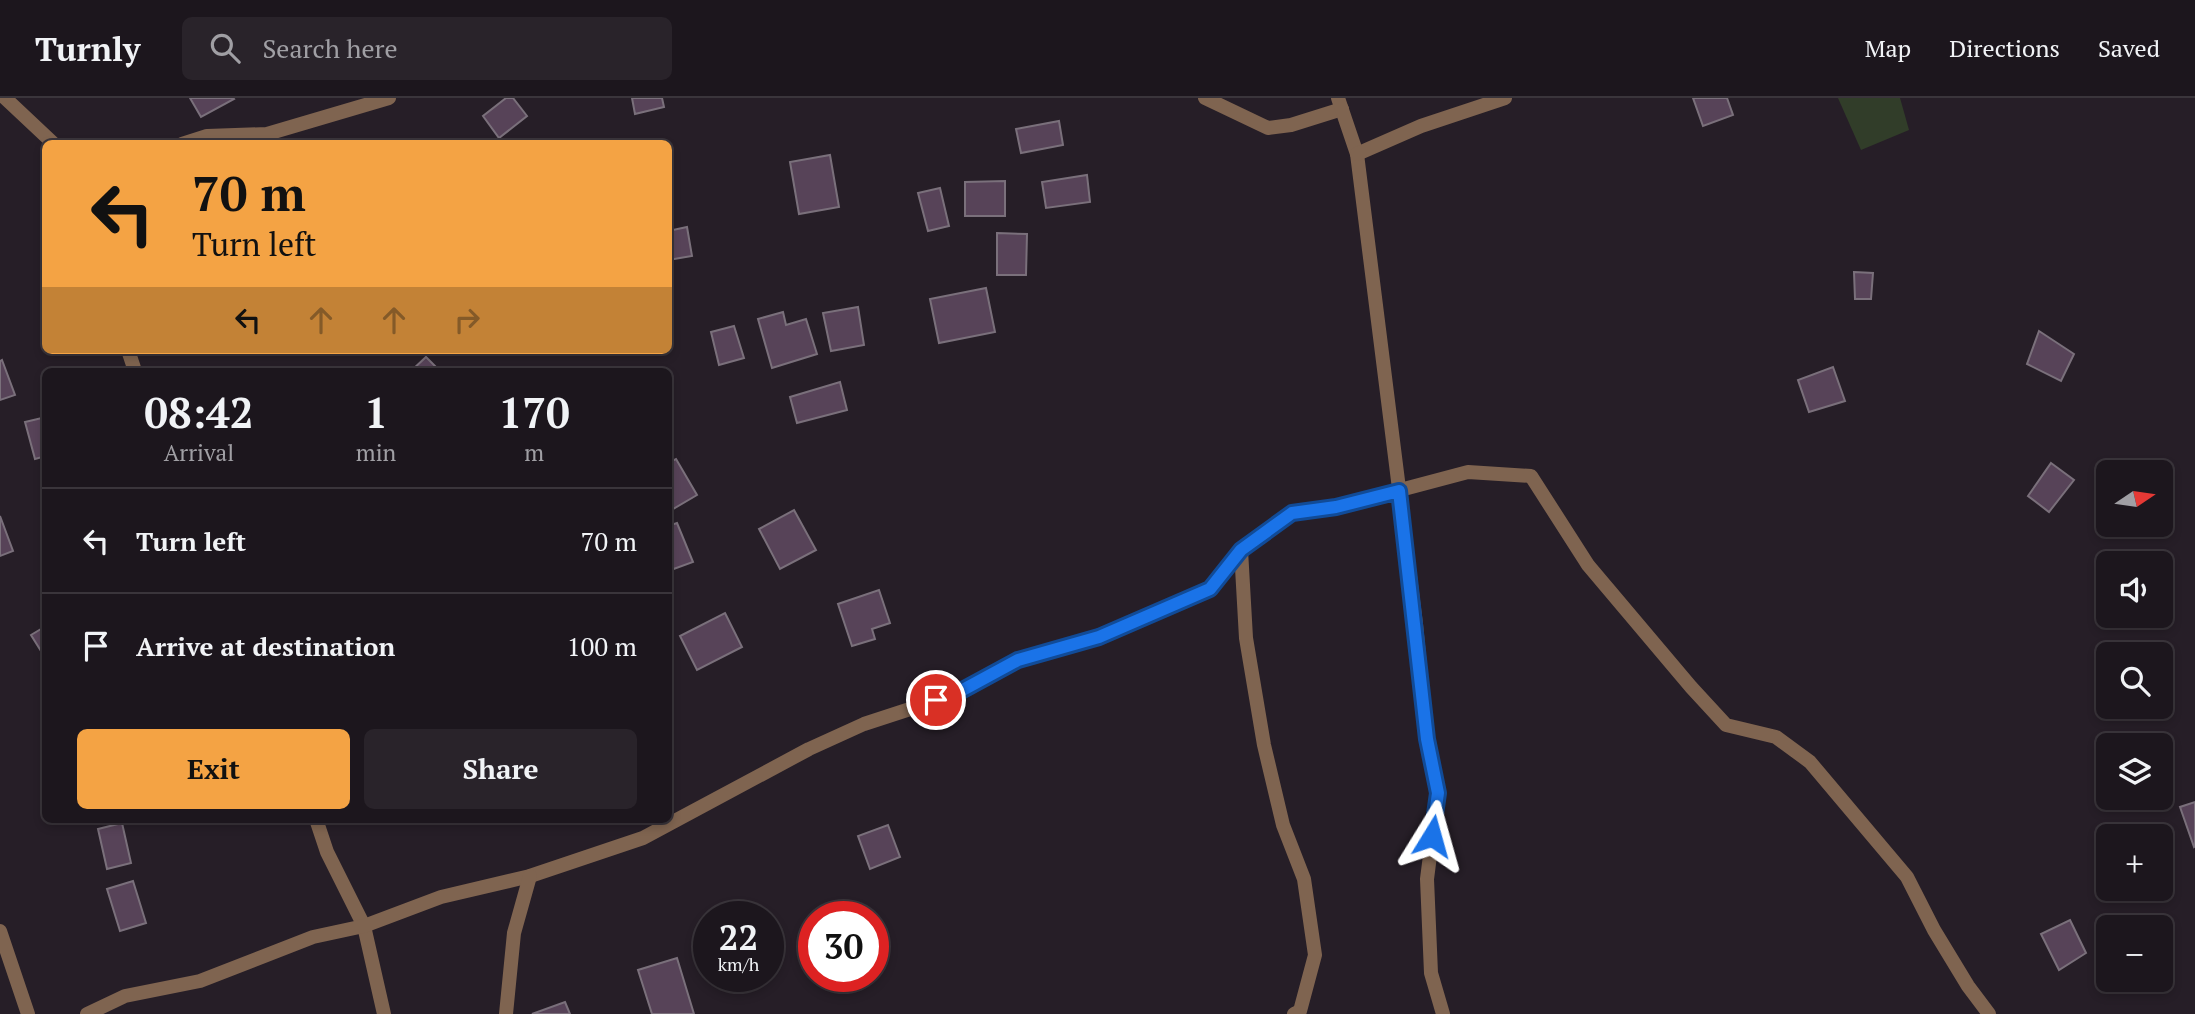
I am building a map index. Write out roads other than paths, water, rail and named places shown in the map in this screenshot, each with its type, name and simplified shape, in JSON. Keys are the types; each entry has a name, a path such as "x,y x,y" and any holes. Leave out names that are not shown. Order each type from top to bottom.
{"street":[{"path":"5,98 50,140"},
{"path":"194,140 207,136 267,134 389,98"},
{"path":"1205,98 1268,128 1291,125 1340,104 1357,154 1427,739 1438,793 1427,880 1432,973 1443,1014"},
{"path":"1357,154 1421,126 1505,98"},
{"path":"672,822 808,749 864,724 959,692 1018,660 1099,637 1210,589 1241,550 1292,513 1336,507 1468,472 1531,475 1588,565 1726,725 1776,737 1810,762 1907,877 1934,930 1968,986 1989,1014"},
{"path":"1241,550 1246,638 1264,744 1283,825 1304,879 1315,955 1300,1011 1294,1014"},
{"path":"317,823 327,852 364,926 384,1014"},
{"path":"86,1014 125,996 200,981 313,937 364,926 442,897 530,876 643,838 671,823"},
{"path":"506,1014 514,933 530,876"},
{"path":"0,931 28,1014"}]}
